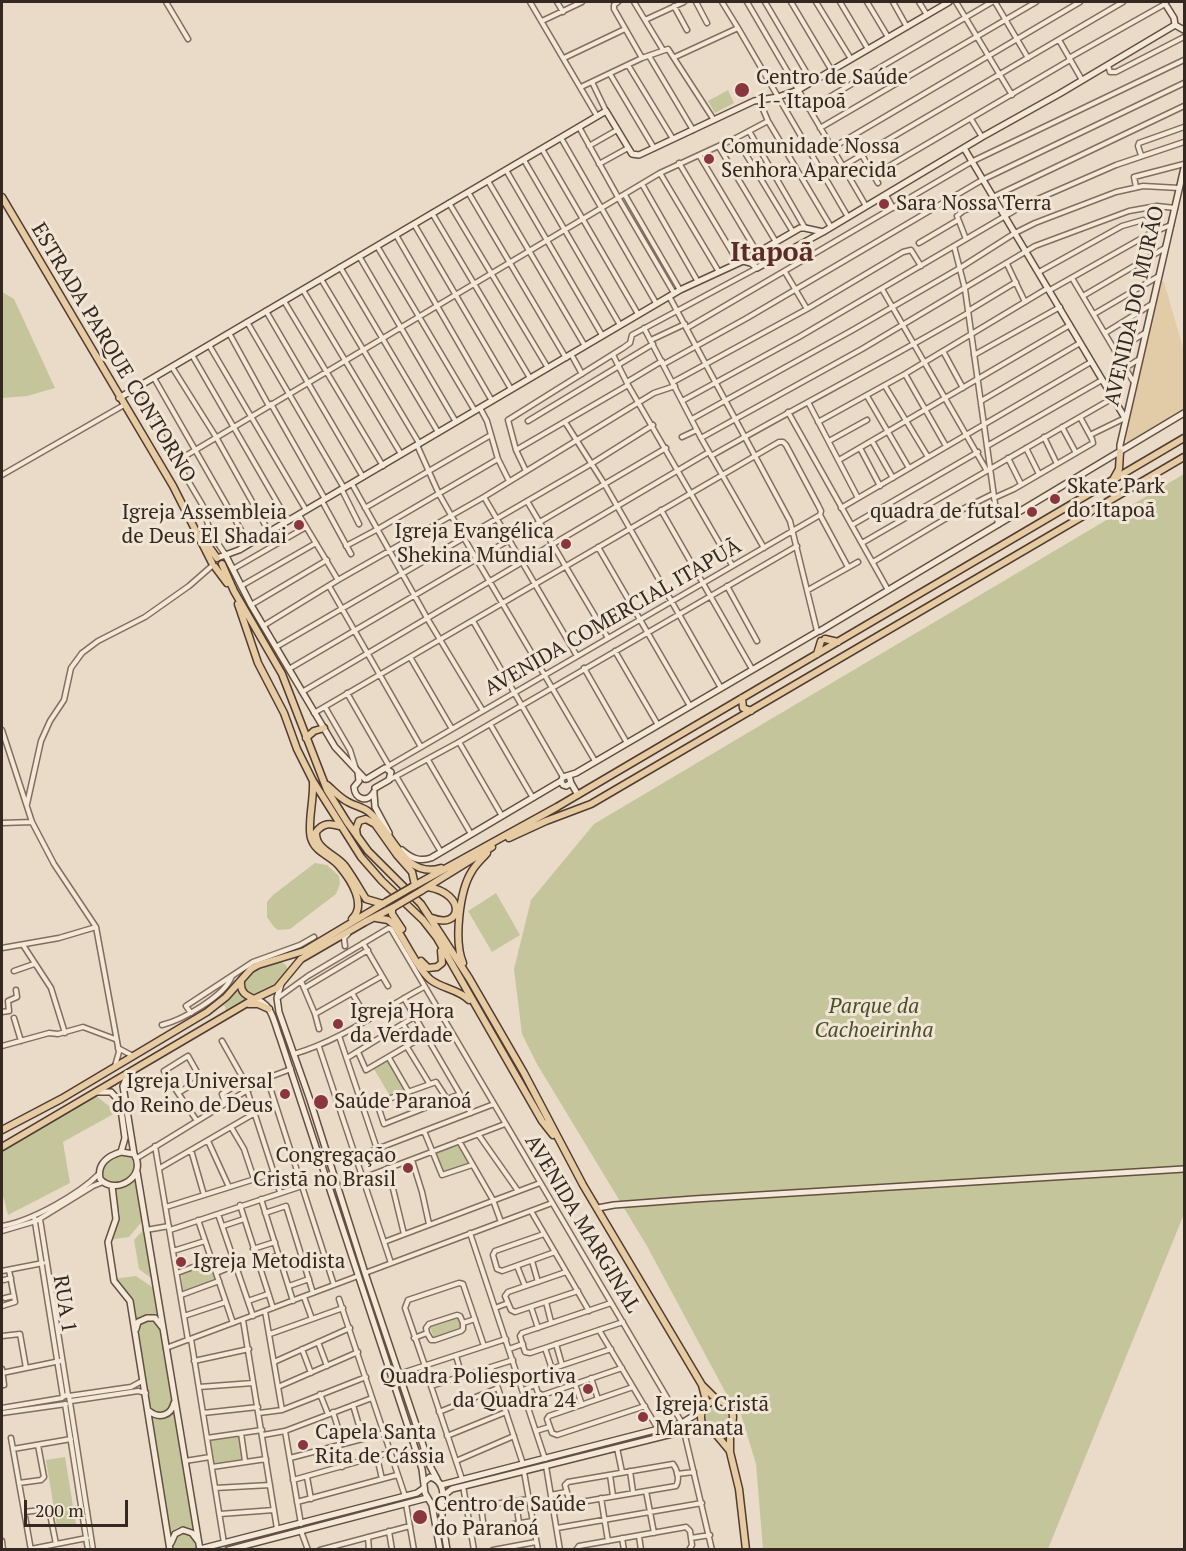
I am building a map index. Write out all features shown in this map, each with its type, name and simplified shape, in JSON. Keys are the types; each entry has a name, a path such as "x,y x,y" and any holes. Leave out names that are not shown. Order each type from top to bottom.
{"main road":[{"name":"ESTRADA PARQUE CONTORNO","path":"2,197 282,674 322,780 357,836 382,866 421,904 469,978"},
{"path":"2,1130 114,1069 207,1012 226,997 258,965 281,955 304,951 425,879 575,796 1185,438"},
{"path":"1120,454 1126,464 1140,464"},
{"path":"1111,481 1118,471 1120,454"},
{"path":"2,1146 268,993 281,984 301,959 322,946 393,908 494,846 530,827 591,804 1185,457"},
{"path":"956,573 963,577 966,585"},
{"path":"235,593 258,663 285,713 297,749 313,781 361,857 382,881 423,920 436,939 542,1121 559,1142"},
{"path":"817,654 820,634 838,642"},
{"path":"742,698 743,708 751,711"},
{"path":"306,738 314,731 324,728"},
{"path":"322,780 340,798 370,813 411,863 425,870 453,865"},
{"path":"313,781 314,803 309,828 310,836 319,852 340,866 360,902 359,912 338,931"},
{"path":"357,836 359,821 366,819 375,824 412,872 414,886"},
{"path":"340,826 327,824 320,827 316,832 318,842 323,849 339,860 366,899 384,903"},
{"path":"494,846 471,872 461,906 458,939 461,959 469,978 524,1073 559,1142 702,1385 718,1401"},
{"path":"428,887 447,893 454,901 456,909 454,916 448,921 431,918"},
{"path":"393,908 392,914 428,968 437,967 442,963 442,955 436,939"},
{"path":"368,920 388,920 394,925 421,975 464,995 478,1010"},
{"path":"281,955 286,963 288,974"},
{"path":"241,981 241,990 254,999"},
{"path":"221,1018 249,1004 258,1004 269,1009"},
{"path":"207,1012 220,1008 223,1011 221,1018"},
{"path":"702,1385 706,1400 701,1415 703,1425 713,1432 730,1452"},
{"path":"704,1408 709,1403 718,1401 726,1403 731,1408 733,1416 730,1426 730,1452 739,1489 746,1550"},
{"path":"713,1432 721,1433 730,1426"}],"street":[{"path":"166,2 188,39"},
{"path":"530,2 597,116"},
{"path":"557,2 563,12"},
{"path":"542,21 582,2"},
{"path":"618,2 614,7 642,58"},
{"path":"643,2 635,3 663,50"},
{"path":"645,20 684,2"},
{"path":"696,2 707,23"},
{"path":"722,2 848,217"},
{"path":"747,2 866,206"},
{"path":"765,2 812,82"},
{"path":"791,2 832,71"},
{"path":"816,2 851,59"},
{"path":"840,2 868,49"},
{"path":"867,2 888,37"},
{"path":"892,2 907,27"},
{"path":"919,2 927,15"},
{"path":"592,82 627,148 632,154 637,155 759,100 778,97 798,90 949,2"},
{"path":"956,2 1012,95"},
{"path":"809,109 994,2 1028,58"},
{"path":"820,128 1036,2"},
{"path":"832,148 1080,2"},
{"path":"843,166 1124,2"},
{"path":"874,175 1165,2 1174,18 1175,25"},
{"path":"674,6 687,30"},
{"path":"1175,25 1185,30"},
{"path":"526,471 516,450 508,419 629,344 632,335 823,232 1175,25"},
{"path":"675,57 738,28"},
{"path":"564,58 626,29"},
{"path":"1108,64 1110,72 1116,72 1185,37"},
{"path":"1059,40 1082,80"},
{"path":"581,87 642,58 668,49 714,120"},
{"path":"648,56 693,130"},
{"path":"528,421 652,342 785,272 971,162 1185,60"},
{"path":"628,66 674,139"},
{"path":"610,74 654,148"},
{"path":"516,450 663,363 696,347 796,290 982,180 1185,83"},
{"path":"759,100 768,121 831,227"},
{"path":"966,239 958,220 959,213 1185,105"},
{"path":"119,398 606,111"},
{"path":"971,119 982,137"},
{"path":"177,460 660,173 719,147 768,121"},
{"path":"579,127 674,293"},
{"path":"1141,155 1139,143 1185,127"},
{"path":"589,146 617,130"},
{"path":"749,130 812,235 810,239"},
{"path":"561,138 656,303"},
{"path":"736,138 793,232"},
{"path":"682,401 882,289 1004,216 1050,193 1141,155 1185,142"},
{"path":"719,147 776,242"},
{"path":"542,148 638,314"},
{"path":"599,164 627,148"},
{"path":"964,148 1125,418 1091,437"},
{"path":"699,155 757,252"},
{"path":"862,155 878,183"},
{"path":"524,159 620,325"},
{"path":"679,163 740,262"},
{"path":"1136,187 1134,177 1185,166"},
{"name":"AVENIDA DO MURÃO","path":"1120,454 1133,381 1185,166"},
{"path":"506,170 602,335"},
{"path":"660,173 719,272"},
{"path":"488,180 585,346"},
{"path":"642,184 698,282"},
{"path":"692,420 960,268 1015,233 1103,196 1136,187 1179,188"},
{"path":"468,192 568,356 582,374"},
{"path":"625,195 674,293 677,310 754,457 787,513 815,618 827,648"},
{"path":"886,195 893,208"},
{"path":"449,203 548,368"},
{"path":"702,438 903,325 1040,244 1129,211 1157,206 1175,208"},
{"path":"432,213 530,378"},
{"path":"919,243 958,220"},
{"path":"1039,272 1122,226 1146,221 1151,233"},
{"path":"414,224 511,389"},
{"path":"819,422 905,374 1025,302 1151,233 1170,225"},
{"path":"27,805 41,741 50,721 64,700 71,668 82,653 98,641 145,617 227,556 656,303 750,259 757,252 793,232 808,228 823,232"},
{"path":"396,235 492,401"},
{"path":"377,246 418,317 477,409 486,417 498,459 509,481"},
{"path":"954,246 965,289 987,446 988,470 998,526"},
{"path":"1083,296 1165,248"},
{"path":"263,626 658,392 665,391 705,364 807,309 906,250 911,250 921,266"},
{"path":"359,256 456,422"},
{"path":"750,259 758,268"},
{"path":"1006,264 1025,302"},
{"path":"340,267 439,433"},
{"path":"785,272 807,309"},
{"path":"1094,314 1159,276"},
{"path":"1072,278 1133,381"},
{"path":"321,279 418,445 439,494 464,538 596,762"},
{"path":"302,692 366,652 678,470 744,437 915,344 1016,282"},
{"path":"882,289 988,470"},
{"path":"303,290 402,454"},
{"path":"284,301 383,466"},
{"path":"1105,333 1152,304"},
{"path":"974,355 1060,307"},
{"path":"266,311 363,477"},
{"path":"247,322 343,489 359,524"},
{"path":"839,460 1070,325"},
{"path":"644,328 710,454 764,548"},
{"path":"1115,351 1146,332"},
{"path":"229,333 324,500 351,554"},
{"path":"981,401 1081,343"},
{"path":"209,345 306,510"},
{"path":"943,351 963,388"},
{"path":"613,354 732,565"},
{"path":"192,355 288,521"},
{"path":"1125,368 1138,360"},
{"path":"841,508 1091,362"},
{"path":"172,367 216,437 269,532"},
{"path":"905,374 946,446"},
{"path":"154,378 249,544"},
{"path":"987,446 1102,380"},
{"path":"884,386 928,457"},
{"path":"134,389 203,506 210,532 227,556 240,586 302,692 340,754 364,780 374,784 375,807"},
{"path":"867,396 909,468"},
{"path":"862,543 1113,398"},
{"path":"808,402 858,498"},
{"path":"2,475 124,405"},
{"path":"788,412 888,590"},
{"path":"387,767 354,787 354,791 359,798 366,799 375,807 399,848 408,855 423,861 566,781 803,639 820,634 831,623 1120,454 1185,413"},
{"path":"873,562 955,513 1021,484 1090,445 1091,437 1080,417"},
{"path":"829,441 867,420"},
{"path":"565,422 605,485 721,688"},
{"path":"276,647 591,464 653,425"},
{"path":"1062,427 1076,453"},
{"path":"682,437 697,430"},
{"path":"365,508 491,435"},
{"path":"1044,437 1057,464"},
{"path":"872,441 892,478"},
{"path":"315,713 779,442 783,442 821,511 820,515 848,567"},
{"path":"289,669 666,448"},
{"path":"860,448 880,486"},
{"path":"1026,448 1039,474"},
{"path":"852,525 978,452"},
{"path":"1008,458 1021,484"},
{"path":"346,546 498,459"},
{"path":"352,484 427,618 483,711"},
{"path":"484,497 577,656"},
{"path":"527,501 608,638"},
{"path":"661,510 752,669"},
{"path":"299,515 338,580"},
{"name":"AVENIDA COMERCIAL ITAPUÃ","path":"387,767 820,515"},
{"path":"233,568 306,527"},
{"path":"240,586 316,543"},
{"name":"AVENIDA COMERCIAL ITAPUÃ","path":"389,780 428,760 796,546"},
{"path":"598,547 690,706"},
{"path":"251,605 327,560"},
{"path":"808,590 858,562"},
{"path":"329,586 421,747"},
{"path":"727,586 757,641"},
{"path":"473,621 575,796"},
{"path":"615,651 658,725"},
{"path":"410,657 452,729"},
{"path":"584,668 627,744"},
{"path":"347,693 391,772 389,780 366,799"},
{"path":"325,706 350,750 357,770"},
{"path":"490,724 534,798"},
{"path":"2,730 32,822 54,864 96,927 117,1048 118,1059 114,1069"},
{"path":"459,742 503,817"},
{"path":"428,760 472,835"},
{"path":"396,776 441,852"},
{"path":"2,823 32,822"},
{"path":"348,952 345,946 345,936 368,920"},
{"path":"2,948 59,938 96,927"},
{"name":"AVENIDA MARGINAL","path":"363,943 391,928 421,975 424,987 682,1423 712,1550"},
{"path":"191,1013 186,1006 232,975 260,958 281,955 314,937"},
{"path":"322,946 337,941 345,946"},
{"path":"277,998 363,943 388,986"},
{"path":"23,945 53,994 65,1033"},
{"path":"306,987 368,951"},
{"path":"14,971 34,964"},
{"path":"162,1024 173,1022 191,1013 216,994 231,980 232,975"},
{"path":"315,1014 382,976"},
{"path":"301,982 306,987 319,1029"},
{"path":"281,984 277,998 287,1035 374,1299 374,1311 390,1370 422,1469 427,1498 432,1505 440,1550"},
{"path":"294,1054 319,1047 424,987"},
{"path":"212,988 216,994"},
{"path":"2,1012 9,1011 8,1001 17,997 16,990"},
{"path":"352,993 368,1020"},
{"path":"404,998 471,1113"},
{"path":"254,999 260,1000 269,1009 367,1301 374,1311 396,1366 430,1466 439,1483 447,1550"},
{"path":"347,1058 414,1017"},
{"path":"14,1018 21,1041"},
{"path":"403,1024 414,1042"},
{"path":"2,1046 49,1033 65,1033 83,1028 115,1039"},
{"path":"280,1038 283,1034 287,1035"},
{"path":"358,1052 366,1070 426,1035"},
{"path":"339,1036 377,1149"},
{"path":"222,1041 244,1080 222,1094 225,1103"},
{"path":"319,1047 391,1263"},
{"path":"407,1047 429,1083"},
{"path":"117,1048 135,1056"},
{"path":"178,1093 201,1079 188,1056 164,1071 178,1093 197,1121"},
{"path":"389,1058 408,1091"},
{"path":"37,1218 90,1182 99,1174 107,1158 121,1152 136,1156 267,1078 291,1069"},
{"path":"130,1072 123,1086 200,1547"},
{"path":"267,1078 334,1285"},
{"path":"363,1108 437,1082 447,1099"},
{"path":"247,1090 280,1192"},
{"path":"94,1092 111,1092 120,1102 125,1138 121,1152"},
{"path":"377,1103 384,1124 460,1094"},
{"path":"356,1158 494,1104"},
{"path":"160,1168 255,1113"},
{"path":"363,1178 505,1124"},
{"path":"231,1127 244,1149 254,1179"},
{"path":"424,1131 442,1175 472,1165"},
{"path":"478,1134 518,1191"},
{"path":"208,1141 229,1187"},
{"path":"459,1141 493,1200 501,1222"},
{"path":"316,1146 321,1149 324,1143"},
{"path":"155,1146 184,1316 199,1387 224,1544"},
{"path":"191,1150 204,1195"},
{"path":"320,1160 323,1154 328,1156"},
{"path":"412,1160 429,1224"},
{"path":"388,1168 404,1234"},
{"path":"598,1208 614,1204 694,1198 1185,1169"},
{"path":"99,1174 103,1182 112,1186 127,1182 137,1172"},
{"path":"166,1207 274,1173"},
{"path":"2,1229 37,1218 103,1182"},
{"path":"384,1242 540,1183"},
{"path":"112,1186 116,1219 109,1237 114,1281 130,1300 170,1548"},
{"path":"146,1230 170,1228 302,1186"},
{"path":"261,1199 293,1300"},
{"path":"365,1273 552,1203"},
{"path":"240,1206 273,1308"},
{"path":"266,1213 286,1206 313,1293"},
{"path":"531,1211 589,1311"},
{"path":"218,1214 253,1316"},
{"name":"RUA 1","path":"37,1218 73,1439 88,1550"},
{"path":"223,1226 244,1219"},
{"path":"198,1220 233,1323"},
{"path":"471,1233 545,1459"},
{"path":"544,1233 495,1251 493,1254 498,1271 555,1252"},
{"path":"173,1251 205,1241"},
{"path":"253,1249 275,1242"},
{"path":"258,1263 279,1255"},
{"path":"177,1274 212,1260"},
{"path":"532,1261 538,1282"},
{"path":"2,1271 44,1263"},
{"path":"216,1273 236,1265"},
{"path":"518,1266 525,1286"},
{"path":"2,1306 14,1303 9,1270"},
{"path":"567,1272 506,1295 512,1312 578,1291"},
{"path":"166,1348 358,1275"},
{"path":"4,1280 10,1278"},
{"path":"289,1286 309,1279"},
{"path":"181,1295 219,1281"},
{"path":"425,1366 405,1308 406,1301 459,1283 463,1284 484,1346"},
{"path":"248,1302 268,1294"},
{"path":"5,1298 14,1296"},
{"path":"304,1297 312,1319"},
{"path":"339,1299 405,1496"},
{"path":"367,1301 372,1302 374,1299"},
{"path":"184,1316 226,1302"},
{"path":"546,1302 552,1322"},
{"path":"495,1308 508,1303"},
{"path":"612,1303 520,1335 525,1353 623,1322"},
{"path":"531,1307 538,1328"},
{"path":"270,1334 343,1308"},
{"path":"265,1311 282,1410"},
{"path":"457,1315 463,1323 464,1329 461,1331 435,1340 431,1340 426,1328 429,1324 457,1315"},
{"path":"135,1333 138,1322 147,1318 155,1318 163,1330"},
{"path":"463,1323 475,1319"},
{"path":"243,1320 274,1510 274,1530"},
{"path":"274,1362 350,1328"},
{"path":"599,1330 658,1429"},
{"path":"414,1338 428,1333"},
{"path":"2,1335 20,1334 26,1368"},
{"path":"398,1374 506,1339"},
{"path":"318,1342 327,1366"},
{"path":"509,1349 523,1344"},
{"path":"556,1344 562,1365"},
{"path":"544,1348 552,1369"},
{"path":"194,1362 249,1349"},
{"path":"302,1349 310,1373"},
{"path":"611,1349 533,1376 540,1395 622,1368"},
{"path":"278,1387 358,1352"},
{"path":"456,1356 462,1376"},
{"path":"474,1550 463,1484 431,1386 513,1359"},
{"path":"4,1384 2,1371 60,1361"},
{"path":"390,1370 396,1366"},
{"path":"491,1367 523,1464"},
{"path":"591,1378 598,1399"},
{"path":"259,1413 282,1410 320,1394 366,1379"},
{"path":"2,1413 136,1385 143,1380"},
{"path":"199,1387 253,1383"},
{"path":"574,1384 582,1405"},
{"path":"523,1390 536,1385"},
{"path":"439,1412 498,1388"},
{"path":"633,1388 547,1418 553,1435 645,1406"},
{"path":"2,1408 138,1391 146,1393"},
{"path":"398,1393 405,1394"},
{"path":"320,1394 331,1413 343,1444"},
{"path":"207,1438 240,1433 285,1431 372,1398"},
{"path":"148,1404 148,1410 152,1413 165,1415 173,1408 175,1399"},
{"path":"353,1405 363,1439"},
{"path":"203,1413 258,1407"},
{"path":"228,1550 421,1491 430,1477 439,1483 463,1484 488,1480 523,1464 682,1423 704,1408"},
{"path":"447,1436 506,1412"},
{"path":"536,1431 549,1427"},
{"path":"285,1431 301,1528 308,1550"},
{"path":"432,1505 438,1506 452,1489 487,1474 524,1472 684,1431 713,1432"},
{"path":"240,1433 245,1461"},
{"path":"290,1458 385,1433"},
{"path":"456,1461 514,1436"},
{"path":"11,1438 31,1549 88,1538"},
{"path":"13,1449 73,1439"},
{"path":"601,1444 599,1449 603,1452"},
{"path":"19,1483 43,1478 38,1445"},
{"path":"335,1446 342,1467"},
{"path":"591,1447 595,1449 592,1454"},
{"path":"617,1448 622,1472"},
{"path":"293,1480 392,1452"},
{"path":"185,1461 210,1456"},
{"path":"377,1457 382,1479"},
{"path":"212,1467 266,1459"},
{"path":"672,1464 678,1482 676,1486 570,1503 565,1485 568,1482 630,1471 672,1464"},
{"path":"546,1466 560,1550"},
{"path":"630,1471 633,1492"},
{"path":"524,1472 537,1550"},
{"path":"677,1474 694,1472"},
{"path":"487,1474 491,1476 488,1480"},
{"path":"297,1502 397,1475"},
{"path":"610,1475 613,1496"},
{"path":"307,1477 311,1499"},
{"path":"215,1488 270,1485"},
{"path":"646,1491 654,1533"},
{"path":"551,1495 566,1492"},
{"path":"200,1547 224,1544 274,1530 301,1528 369,1514 427,1498"},
{"path":"601,1498 608,1541"},
{"path":"467,1508 529,1499"},
{"path":"516,1502 519,1523"},
{"path":"556,1528 702,1503"},
{"path":"406,1504 414,1550"},
{"path":"366,1506 364,1510 369,1514"},
{"path":"481,1506 484,1529"},
{"path":"24,1512 49,1509 56,1544"},
{"path":"357,1509 360,1511 359,1516"},
{"path":"220,1514 274,1510"},
{"path":"471,1531 533,1521"},
{"path":"320,1550 410,1526"},
{"path":"576,1550 579,1546 686,1527 689,1528 692,1538 689,1550"},
{"path":"170,1548 174,1534 183,1530 192,1533 200,1547"},
{"path":"273,1538 268,1537 267,1534 274,1530"},
{"path":"389,1531 392,1550"},
{"path":"259,1534 263,1535 262,1541"},
{"path":"692,1538 710,1535"},
{"path":"639,1536 641,1550"},
{"path":"368,1537 369,1550"},
{"name":"RUA 1","path":"88,1538 93,1550"},
{"path":"622,1538 624,1550"},
{"path":"2,1541 3,1550"},
{"path":"495,1549 516,1548 536,1542"},
{"path":"343,1543 343,1550"}],"green space":[{"path":"728,90 734,103 715,113 708,101"},
{"path":"2,292 14,299 55,388 27,396 2,398"},
{"name":"Parque da Cachoeirinha","path":"1184,474 1184,1214 1048,1549 763,1549 756,1464 739,1408 728,1397 647,1246 537,1064 522,1034 514,969 531,900 594,824"},
{"path":"315,863 327,865 339,876 340,884 336,894 290,929 278,930 267,917 267,902"},
{"path":"496,893 520,935 492,952 468,911"},
{"path":"279,961 286,966 288,971 280,982 254,998 247,993 243,987 243,981 259,966"},
{"path":"240,986 250,999 226,1013 225,1006 219,1005"},
{"path":"388,1060 405,1089 390,1096 374,1069"},
{"path":"96,1096 117,1112 63,1142 70,1183 8,1215 2,1192 2,1149"},
{"path":"460,1142 470,1163 442,1172 434,1152"},
{"path":"121,1153 134,1155 137,1164 130,1178 112,1184 101,1178 102,1169 109,1160"},
{"path":"135,1176 144,1219 129,1237 109,1240 120,1214 113,1190 127,1185"},
{"path":"146,1227 155,1281 139,1269 134,1240"},
{"path":"211,1261 217,1280 183,1291 181,1272"},
{"path":"136,1276 155,1289 159,1315 145,1315 134,1322 131,1302 112,1279"},
{"path":"459,1315 464,1327 434,1338 429,1325"},
{"path":"144,1320 154,1320 161,1330 173,1399 172,1408 164,1413 153,1412 150,1408 137,1334 139,1323"},
{"path":"718,1405 727,1408 730,1417 727,1426 718,1429 709,1426 706,1417 709,1408"},
{"path":"174,1409 196,1531 189,1527 181,1527 169,1535 150,1412 155,1416"},
{"path":"239,1434 243,1459 214,1463 210,1439"},
{"path":"65,1457 76,1524 57,1527 46,1460"},
{"path":"178,1532 192,1533 200,1549 171,1549 172,1539"}],"sand":[{"path":"1161,281 1164,282 1184,351 1184,408 1127,444 1126,436"}],"place":[{"name":"Centro de Saúde 1 - Itapoã","path":"742,90"},
{"name":"Comunidade Nossa Senhora Aparecida","path":"709,159"},
{"name":"Sara Nossa Terra","path":"884,204"},
{"name":"Skate Park do Itapoã","path":"1055,499"},
{"name":"quadra de futsal","path":"1032,512"},
{"name":"Igreja Assembleia de Deus El Shadai","path":"299,525"},
{"name":"Igreja Evangélica Shekina Mundial","path":"566,544"},
{"name":"Igreja Hora da Verdade","path":"338,1024"},
{"name":"Igreja Universal do Reino de Deus","path":"285,1094"},
{"name":"Saúde Paranoá","path":"321,1102"},
{"name":"Congregação Cristã no Brasil","path":"408,1168"},
{"name":"Igreja Metodista","path":"181,1262"},
{"name":"Quadra Poliesportiva da Quadra 24","path":"588,1389"},
{"name":"Igreja Cristã Maranata","path":"643,1417"},
{"name":"Capela Santa Rita de Cássia","path":"303,1445"},
{"name":"Centro de Saúde do Paranoá","path":"420,1517"}],"district":[{"name":"Itapoã","path":"772,253"}]}
